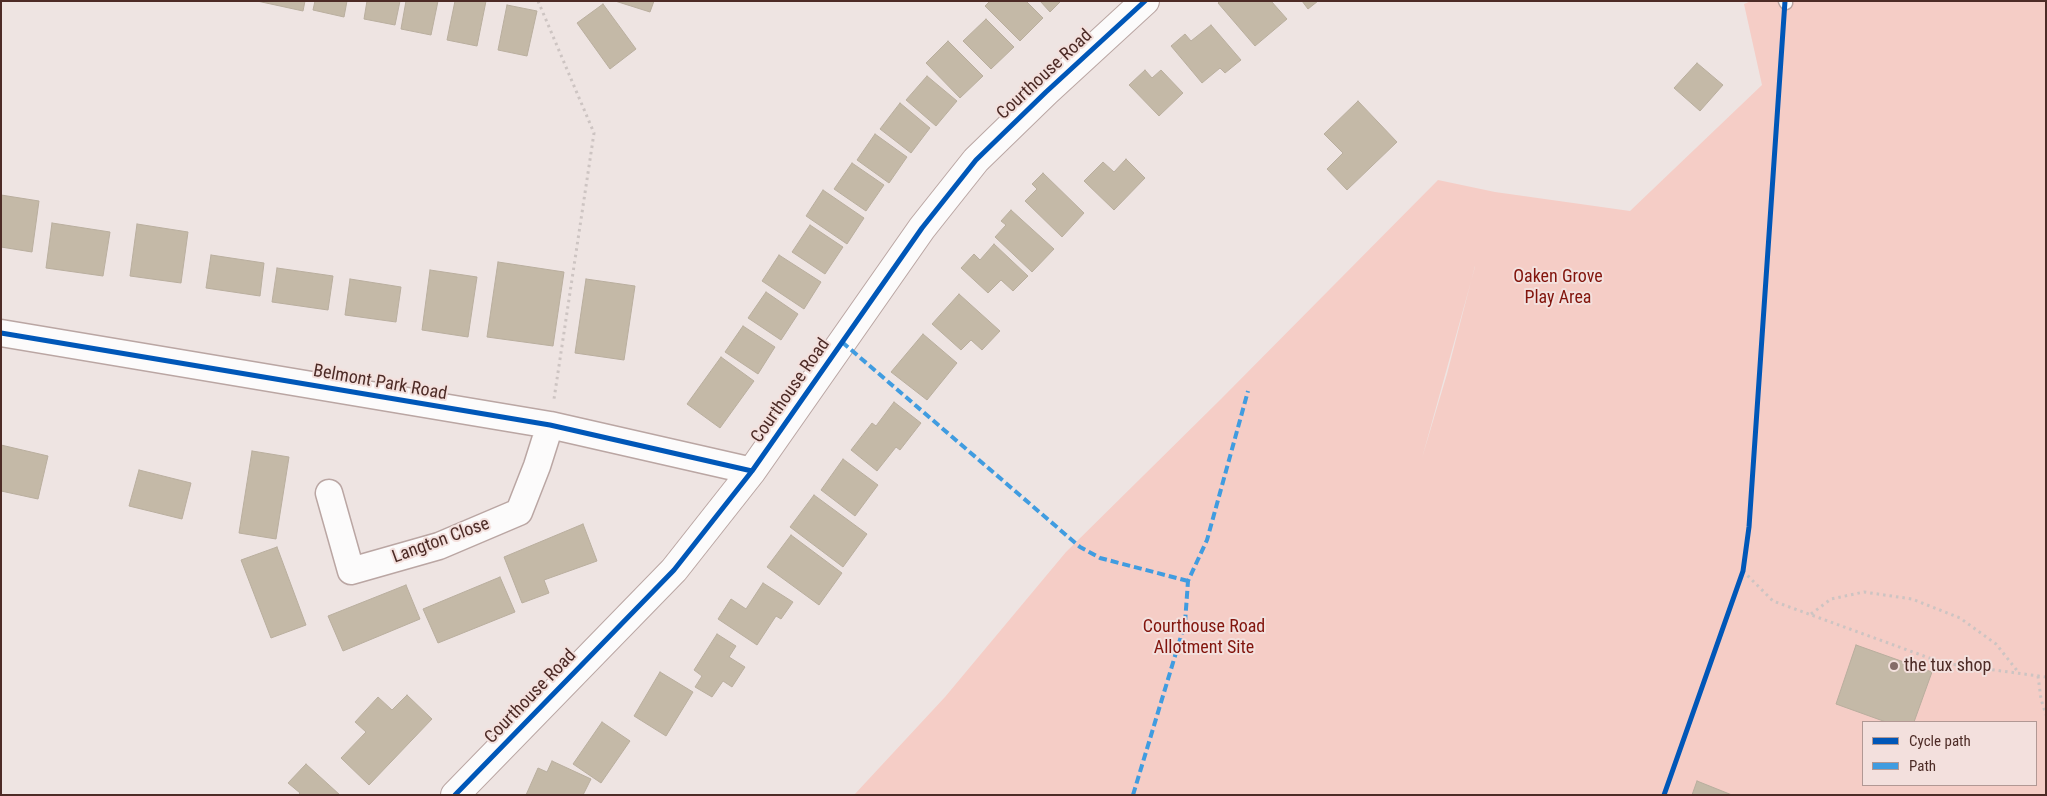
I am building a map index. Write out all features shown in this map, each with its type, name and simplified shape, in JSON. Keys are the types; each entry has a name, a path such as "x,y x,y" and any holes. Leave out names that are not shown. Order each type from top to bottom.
{"street":[{"name":"Courthouse Road","path":"455,795 674,570 752,471 922,228 976,160 1053,85 1145,1"},
{"name":"Belmont Park Road","path":"1,333 550,425 752,471"},
{"name":"Langton Close","path":"330,493 351,571 439,546 519,512 537,466 550,425"}],"path":[{"path":"538,1 594,133 550,425"},
{"path":"1740,580 1745,562"},
{"path":"1744,571 1773,601 1943,663 2046,677"},
{"path":"1810,614 1831,599 1864,592 1912,598 1960,618 1996,644 2019,674"},
{"path":"2038,676 2041,699 2046,715"}],"green space":[{"path":"1751,1 2046,1 2046,795 854,795 945,697 1066,552 1438,180 1495,192 1630,211 1762,85 1744,4","holes":["1471,281 1447,374 1422,458"]}],"building":[{"path":"257,1 305,1 303,11"},
{"path":"315,1 347,1 344,17 313,10"},
{"path":"367,1 400,1 395,25 364,19"},
{"path":"406,1 438,1 431,35 401,29"},
{"path":"455,1 486,1 477,46 447,40"},
{"path":"615,1 654,1 650,12"},
{"path":"990,1 1026,1 1043,18 1020,41 985,6"},
{"path":"1040,1 1061,1 1050,12"},
{"path":"1220,1 1271,1 1287,19 1255,46 1218,3"},
{"path":"1302,1 1318,1 1308,9"},
{"path":"603,4 636,49 610,69 577,23"},
{"path":"507,5 537,11 527,56 498,50"},
{"path":"986,19 1014,47 991,69 963,41"},
{"path":"1211,25 1241,60 1225,73 1220,68 1202,83 1171,46 1185,34 1191,41"},
{"path":"948,41 983,76 960,98 926,63"},
{"path":"1697,63 1723,85 1700,111 1674,88"},
{"path":"1145,70 1152,78 1161,70 1183,93 1159,116 1129,85"},
{"path":"927,76 957,101 936,126 906,100"},
{"path":"1358,101 1397,142 1347,190 1327,169 1343,153 1324,134"},
{"path":"900,103 930,128 911,153 880,129"},
{"path":"875,134 907,157 889,183 857,160"},
{"path":"1126,159 1145,178 1114,210 1084,181 1103,162 1114,172"},
{"path":"852,163 884,185 866,211 834,189"},
{"path":"1043,173 1084,213 1062,237 1025,201 1037,189 1032,184"},
{"path":"823,190 864,218 847,244 806,216"},
{"path":"1,195 39,201 32,252 1,247"},
{"path":"1011,210 1054,249 1032,272 995,237 1006,225 1001,221"},
{"path":"52,223 110,232 103,276 46,268"},
{"path":"137,224 188,232 181,283 130,276"},
{"path":"810,225 843,247 825,274 792,252"},
{"path":"994,244 1028,276 1013,291 1001,280 988,293 961,268 974,254 980,260"},
{"path":"211,255 264,263 260,296 206,288"},
{"path":"779,255 821,282 804,309 762,281"},
{"path":"498,262 564,272 553,346 487,337"},
{"path":"277,268 333,276 328,310 272,302"},
{"path":"430,270 477,277 468,337 422,330"},
{"path":"350,279 401,287 396,322 345,315"},
{"path":"586,279 635,286 624,360 575,353"},
{"path":"766,292 798,314 781,340 748,318"},
{"path":"959,294 1000,331 982,350 971,340 961,350 932,324"},
{"path":"743,326 775,347 758,374 725,352"},
{"path":"923,334 957,363 927,400 891,372"},
{"path":"721,357 754,381 720,428 687,404"},
{"path":"894,402 921,423 900,450 896,447 877,471 851,450 872,423 876,426"},
{"path":"1,445 48,456 38,499 1,491"},
{"path":"252,451 289,457 276,539 239,533"},
{"path":"843,459 878,485 855,516 821,490"},
{"path":"139,470 191,483 182,519 129,506"},
{"path":"814,495 867,534 843,567 790,527"},
{"path":"583,524 597,561 544,580 549,593 522,603 504,557"},
{"path":"791,535 842,573 819,605 767,567"},
{"path":"277,547 306,625 271,638 241,560"},
{"path":"500,577 515,612 438,643 423,609"},
{"path":"763,583 793,602 781,619 776,616 757,645 718,619 731,599 746,609"},
{"path":"406,585 420,619 343,651 328,616"},
{"path":"717,634 736,646 729,657 745,667 732,687 723,681 712,697 695,687 702,676 694,670"},
{"path":"1856,645 1932,672 1914,721 1883,721 1836,704"},
{"path":"660,672 693,692 666,736 634,716"},
{"path":"407,695 432,719 369,785 341,758 366,732 355,722 378,697 392,710"},
{"path":"602,722 630,741 601,783 573,764"},
{"path":"552,761 591,779 583,795 526,795 538,768 547,772"},
{"path":"306,764 340,795 298,795 300,793 288,783"},
{"path":"1697,781 1732,795 1692,795"}],"marked path":[{"path":"842,342 1080,547 1100,558 1188,581"},
{"path":"1133,795 1185,623 1188,581 1207,540 1248,391"}],"cycle path":[{"path":"455,795 674,570 752,471 922,228 976,160 1046,92 1145,1"},
{"path":"1664,795 1743,571 1749,527 1785,1"},
{"path":"1,333 550,425 752,471"}],"place":[{"name":"the tux shop","path":"1894,666"}],"park label":[{"name":"Oaken Grove Play Area","path":"1558,287"},
{"name":"Courthouse Road Allotment Site","path":"1204,638"}]}
